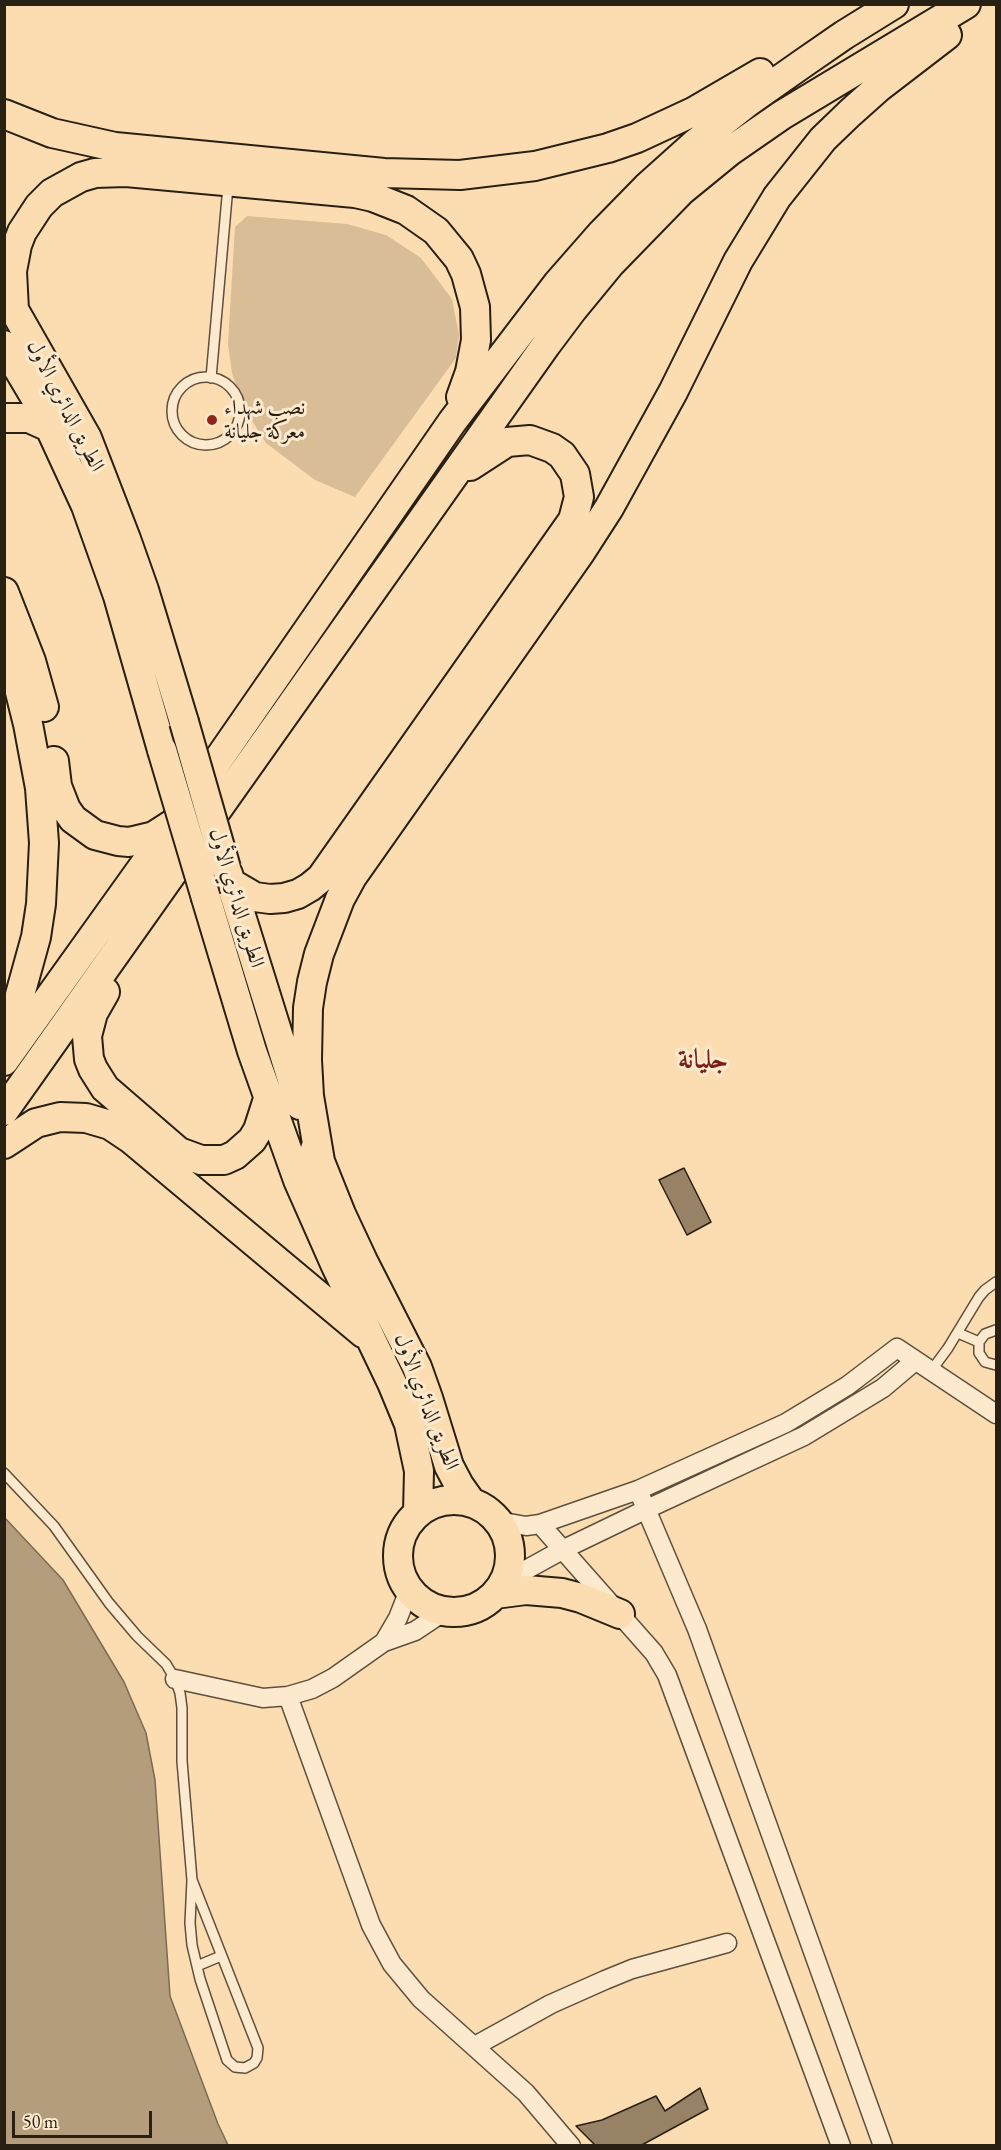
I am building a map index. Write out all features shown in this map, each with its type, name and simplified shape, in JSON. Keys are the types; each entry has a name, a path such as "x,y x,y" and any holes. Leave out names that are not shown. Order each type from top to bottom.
{"main road":[{"path":"4,1061 175,822 452,422 558,283 647,187 696,143 748,102 844,35 894,4"},
{"path":"4,1111 573,309 610,264 681,191 730,151 783,115 966,4"},
{"path":"321,1167 309,1096 308,1008 319,954 340,898 352,876 580,553 609,508 664,409 738,261 777,197 824,139 850,113 982,4"},
{"path":"4,114 52,133 115,147 384,173 460,175 572,158 637,138 693,112 783,61 844,35"},
{"path":"9,302 15,251 22,232 39,206 67,183 81,177 110,172 355,193 373,197 406,210 436,231 459,259 472,290 477,324 474,356 452,422"},
{"name":"الطريق الدائري الأول","path":"9,302 87,438 126,539 144,590 287,1070 321,1167 363,1261 417,1367 429,1398 449,1466 471,1502"},
{"name":"الطريق الدائري الأول","path":"4,345 51,428 103,550 268,1099 298,1180 397,1393 409,1424 419,1471 418,1512"},
{"path":"4,418 29,418 51,428"},
{"path":"228,875 255,897 284,898 298,894 321,878 566,530 577,509 578,485 572,469 562,455 542,443 530,440 507,442 458,473"},
{"path":"4,592 31,661 41,694 57,786 66,809 73,819 95,835 118,842 142,840 154,836 175,822"},
{"path":"4,647 19,688 28,724 40,788 44,843 41,904 36,937 22,990 4,1038"},
{"path":"123,944 109,984 93,1013 87,1036 89,1059 105,1088 180,1152 201,1160 224,1160 245,1148 258,1130 268,1099"},
{"path":"4,1144 36,1124 60,1117 86,1118 110,1125 131,1139 371,1340"},
{"path":"449,1500 471,1502 490,1513 498,1521 508,1540 510,1561 499,1588 485,1603 459,1612 445,1611 425,1604 409,1590 399,1571 398,1549 404,1528 418,1512 438,1502 449,1500"},
{"path":"499,1588 562,1593 582,1598 620,1614"}],"street":[{"path":"498,1521 519,1525 540,1524 638,1490 786,1423 848,1386 897,1348 996,1414"},
{"path":"499,1588 562,1550 804,1436 884,1388 915,1360"},
{"path":"638,1490 697,1629 883,2145"},
{"path":"540,1524 654,1653 667,1675 841,2145"},
{"path":"384,1642 398,1618 409,1590"},
{"path":"175,1679 254,1696 288,1696 312,1689 333,1678 384,1642 415,1631 445,1611"},
{"path":"288,1696 370,1925 380,1945 421,1999 526,2093 571,2145"},
{"path":"475,2046 551,2004 632,1969 727,1944"}],"lane":[{"path":"211,378 229,182"},
{"path":"200,378 211,378 222,381 231,388 240,408 239,420 229,437 212,445 203,445 194,443 180,432 172,407 174,399 184,385 200,378"},
{"path":"931,1371 958,1333 979,1296 996,1282"},
{"path":"996,1330 985,1334 979,1342 979,1353 982,1358 996,1365"},
{"path":"958,1333 979,1342"},
{"path":"4,1473 54,1526 109,1603 137,1636 166,1664 175,1679 182,1708 182,1761 192,1880 190,1923 197,1966 227,2060 235,2067 246,2068 254,2063 259,2053 258,2048 192,1880"},
{"path":"197,1966 221,1956"}],"shaded area":[{"path":"247,216 347,224 386,235 421,258 452,299 459,335 456,358 355,497 315,480 266,443 242,405 232,373 228,344 235,227"},
{"path":"5,1518 63,1580 124,1682 146,1733 155,1780 170,1996 228,2145 5,2145"}],"building":[{"path":"684,1168 711,1222 687,1235 659,1180"},
{"path":"700,2088 708,2109 640,2146 596,2146 576,2126 602,2120 656,2096 665,2111"}],"place":[{"name":"نصب شهداء معركة جليانة","path":"212,420"}],"district":[{"name":"جليانة","path":"703,1061"}]}
